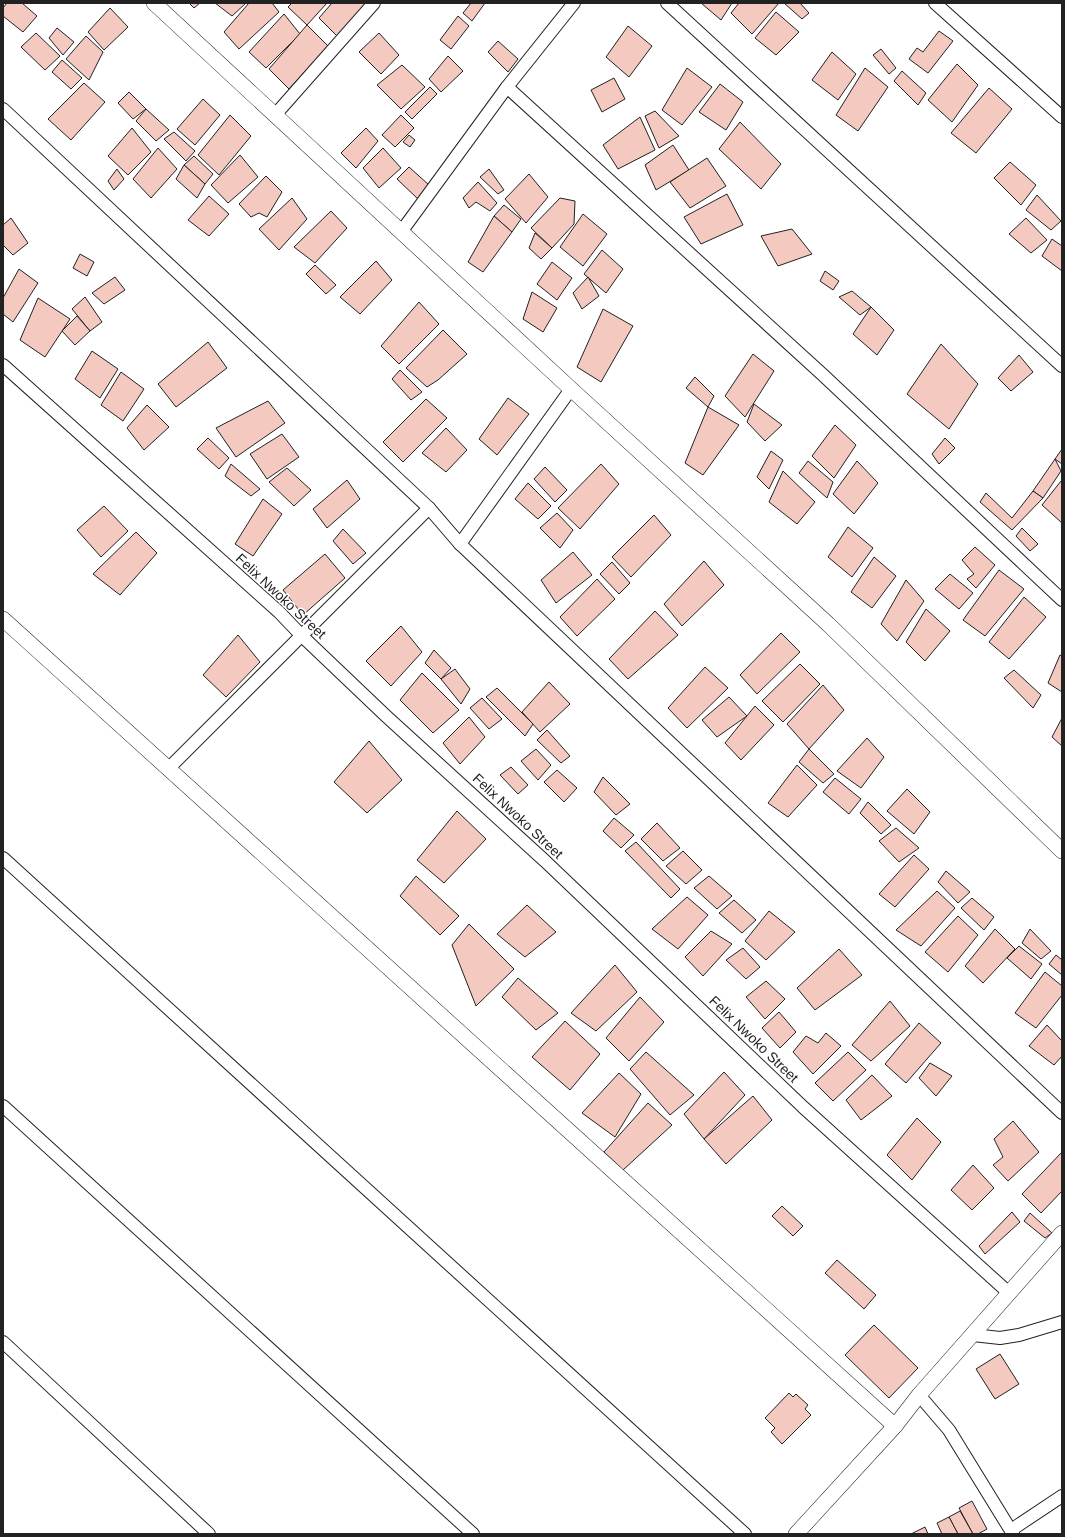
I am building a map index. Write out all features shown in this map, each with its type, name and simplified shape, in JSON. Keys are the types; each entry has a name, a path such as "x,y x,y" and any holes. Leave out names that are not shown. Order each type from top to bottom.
{"street":[{"path":"154,3 571,390 828,624 1062,851"},
{"path":"275,115 374,3"},
{"path":"401,232 507,87 574,3"},
{"path":"667,3 1062,366"},
{"path":"934,3 1062,117"},
{"path":"507,87 823,375 1062,600"},
{"path":"3,109 429,508 460,544 1062,1113"},
{"name":"Felix Nwoko Street","path":"3,365 279,612 386,716 545,861 803,1106 1009,1294"},
{"path":"460,544 571,390"},
{"path":"168,769 429,508"},
{"path":"3,620 895,1426"},
{"path":"3,858 745,1534"},
{"path":"3,1106 473,1534"},
{"path":"796,1534 895,1426 919,1395 1062,1233"},
{"path":"973,1335 1000,1338 1019,1336 1062,1322"},
{"path":"3,1342 209,1534"},
{"path":"919,1395 949,1430 1012,1532 1062,1496"}],"building":[{"path":"7,3 22,3 37,16 23,32 3,16 3,8"},
{"path":"189,3 200,3 194,8"},
{"path":"215,3 246,3 232,16"},
{"path":"249,3 272,3 279,12 239,49 224,32"},
{"path":"292,3 327,3 307,25 288,7"},
{"path":"332,3 369,3 337,36 319,18"},
{"path":"471,3 485,3 472,21 463,13"},
{"path":"701,3 732,3 721,20"},
{"path":"739,3 779,3 752,34 731,13"},
{"path":"784,3 800,3 809,13 802,19"},
{"path":"110,8 128,27 104,50 88,32"},
{"path":"776,12 799,32 776,55 755,38"},
{"path":"284,14 300,34 266,68 249,52"},
{"path":"458,16 469,26 451,49 440,40"},
{"path":"307,25 328,46 289,89 269,69"},
{"path":"628,26 652,46 629,77 606,57"},
{"path":"57,28 74,42 63,55 49,38"},
{"path":"939,31 953,41 928,73 909,59 917,48 923,52"},
{"path":"36,33 60,56 45,70 21,47"},
{"path":"379,33 399,55 381,74 359,52"},
{"path":"86,36 103,52 89,80 66,59"},
{"path":"498,41 518,59 508,72 488,52"},
{"path":"881,49 896,68 889,74 873,55"},
{"path":"832,52 856,74 838,100 812,80"},
{"path":"448,56 463,71 441,92 429,79"},
{"path":"62,60 82,78 71,89 52,72"},
{"path":"957,64 978,85 952,122 928,100"},
{"path":"402,65 425,87 401,109 377,85"},
{"path":"687,68 712,87 682,125 662,110"},
{"path":"865,68 888,87 858,131 836,115"},
{"path":"902,71 926,93 918,105 894,81"},
{"path":"614,78 625,99 602,112 591,90"},
{"path":"84,83 105,102 71,140 48,119"},
{"path":"720,84 743,102 726,130 699,112"},
{"path":"430,87 437,94 412,119 405,112"},
{"path":"989,88 1012,109 976,153 951,133"},
{"path":"129,92 146,109 133,119 118,103"},
{"path":"203,99 220,115 195,145 177,129"},
{"path":"146,109 169,130 156,141 136,121"},
{"path":"655,111 679,136 659,148 645,116"},
{"path":"230,115 251,136 219,175 198,155"},
{"path":"401,115 414,128 395,147 382,135"},
{"path":"640,117 655,150 618,169 603,145"},
{"path":"740,122 781,164 761,189 719,149"},
{"path":"132,128 151,152 128,175 108,156"},
{"path":"366,128 378,141 356,168 341,153"},
{"path":"174,132 195,151 186,161 164,139"},
{"path":"409,135 415,140 410,147 403,142"},
{"path":"673,145 689,170 656,190 645,165"},
{"path":"158,148 177,169 151,198 133,179"},
{"path":"383,148 401,168 379,188 363,168"},
{"path":"240,155 258,177 228,203 211,185"},
{"path":"194,156 213,174 205,184 184,165"},
{"path":"707,158 726,186 690,208 670,182"},
{"path":"1010,162 1036,185 1021,205 994,178"},
{"path":"184,165 205,184 197,198 176,179"},
{"path":"409,167 429,185 419,200 397,179"},
{"path":"117,169 124,179 114,190 108,181"},
{"path":"489,169 504,190 498,194 480,177"},
{"path":"529,174 548,197 526,223 505,199"},
{"path":"266,176 282,192 267,217 259,213 251,217 239,204"},
{"path":"478,182 497,203 490,211 476,202 469,208 463,198"},
{"path":"727,194 743,225 701,244 684,217"},
{"path":"1037,195 1061,221 1051,230 1026,210"},
{"path":"209,196 229,214 209,236 188,220"},
{"path":"292,198 307,219 279,250 259,229"},
{"path":"560,198 575,201 574,224 552,248 531,228"},
{"path":"504,205 521,219 512,232 494,216"},
{"path":"331,211 347,228 315,263 294,247"},
{"path":"583,214 607,234 583,266 560,247"},
{"path":"494,216 512,232 483,272 468,262"},
{"path":"11,218 28,243 13,255 3,245 3,225"},
{"path":"1026,218 1047,240 1031,253 1009,234"},
{"path":"792,229 812,254 778,266 761,236"},
{"path":"535,233 552,248 541,259 529,248"},
{"path":"1052,239 1062,246 1062,271 1042,256"},
{"path":"602,250 623,269 606,293 584,274"},
{"path":"80,254 94,262 87,276 73,268"},
{"path":"376,261 392,280 360,314 340,297"},
{"path":"552,262 572,278 557,300 537,284"},
{"path":"315,265 336,285 326,294 306,274"},
{"path":"19,269 38,283 13,322 3,314 3,298"},
{"path":"825,271 839,281 833,290 820,281"},
{"path":"115,277 125,290 104,304 92,293"},
{"path":"588,277 599,296 582,309 573,293"},
{"path":"852,291 871,307 860,315 839,297"},
{"path":"532,292 557,308 543,332 523,319"},
{"path":"85,297 102,322 90,331 72,309"},
{"path":"38,298 70,319 45,357 20,340"},
{"path":"419,302 439,324 399,364 381,346"},
{"path":"871,307 894,330 877,355 853,334"},
{"path":"603,309 633,326 601,382 577,367"},
{"path":"77,316 90,331 75,345 62,331"},
{"path":"443,330 467,354 438,380 427,387 406,368"},
{"path":"208,342 227,368 176,407 158,384"},
{"path":"941,344 978,384 949,429 907,394"},
{"path":"92,351 118,369 100,398 75,379"},
{"path":"753,354 774,371 745,417 725,396"},
{"path":"1019,355 1033,372 1011,391 998,378"},
{"path":"400,370 422,392 411,400 392,379"},
{"path":"121,372 144,389 123,421 101,405"},
{"path":"695,377 714,396 708,407 686,388"},
{"path":"508,398 529,414 497,455 479,439"},
{"path":"426,399 447,418 403,462 383,442"},
{"path":"268,401 285,423 236,457 216,428"},
{"path":"754,404 782,425 765,441 747,422"},
{"path":"147,405 169,427 144,450 127,428"},
{"path":"708,407 739,425 703,475 685,463"},
{"path":"835,425 856,445 834,478 812,456"},
{"path":"446,428 467,450 446,472 422,453"},
{"path":"282,434 299,457 267,479 250,454"},
{"path":"208,438 229,458 219,469 197,449"},
{"path":"945,438 955,448 939,464 932,454"},
{"path":"1062,449 1062,464 1055,459"},
{"path":"771,451 783,460 769,489 757,477"},
{"path":"1055,459 1061,471 1043,498 1033,491"},
{"path":"808,461 833,482 827,498 799,473"},
{"path":"857,461 878,483 854,514 833,494"},
{"path":"231,464 260,489 251,496 225,476"},
{"path":"601,464 619,484 580,529 558,508"},
{"path":"545,467 567,490 555,502 534,479"},
{"path":"287,468 311,490 294,506 269,482"},
{"path":"783,471 815,502 797,524 769,502"},
{"path":"347,480 360,499 327,528 313,509"},
{"path":"1062,481 1062,523 1042,505"},
{"path":"528,483 551,506 538,519 515,499"},
{"path":"1033,491 1043,498 1012,530 980,502 986,493 1012,518"},
{"path":"263,499 282,514 253,556 235,544"},
{"path":"104,506 128,531 101,557 77,530"},
{"path":"557,513 573,530 560,548 540,528"},
{"path":"654,515 671,535 631,577 612,557"},
{"path":"848,527 873,548 852,577 828,557"},
{"path":"1022,528 1038,544 1030,551 1016,536"},
{"path":"343,529 366,553 353,564 333,541"},
{"path":"136,532 157,553 120,595 93,574"},
{"path":"975,547 995,565 976,588 967,579 974,574 962,560"},
{"path":"573,552 592,575 556,603 541,580"},
{"path":"325,554 345,578 303,615 283,590"},
{"path":"874,557 896,576 872,608 851,592"},
{"path":"704,561 724,585 682,626 664,604"},
{"path":"612,562 630,583 619,594 600,574"},
{"path":"999,570 1024,589 985,636 963,620"},
{"path":"950,574 973,593 959,609 935,589"},
{"path":"597,579 615,599 577,636 560,617"},
{"path":"906,580 924,601 897,641 881,624"},
{"path":"1024,597 1046,617 1009,659 989,642"},
{"path":"926,609 950,631 925,661 906,642"},
{"path":"655,611 678,635 628,679 609,659"},
{"path":"401,626 422,652 391,686 366,661"},
{"path":"781,633 800,652 757,694 740,675"},
{"path":"238,635 260,662 226,697 203,675"},
{"path":"434,650 451,668 441,679 425,663"},
{"path":"1060,655 1062,656 1062,692 1048,683"},
{"path":"800,664 820,684 783,722 762,701"},
{"path":"705,667 728,688 687,728 668,708"},
{"path":"455,669 470,689 461,704 441,679"},
{"path":"1014,670 1041,695 1033,708 1004,678"},
{"path":"422,673 459,710 433,733 400,700"},
{"path":"549,682 570,704 540,732 522,712"},
{"path":"823,685 844,710 809,749 787,724"},
{"path":"497,688 533,724 525,736 486,697"},
{"path":"729,697 747,716 717,737 702,720"},
{"path":"482,698 502,719 489,729 470,708"},
{"path":"755,706 774,725 741,760 725,743"},
{"path":"469,717 485,737 460,764 443,743"},
{"path":"1062,718 1062,746 1052,737"},
{"path":"547,730 570,756 561,763 537,740"},
{"path":"867,738 884,757 861,788 837,771"},
{"path":"369,741 402,780 367,813 334,782"},
{"path":"536,749 551,765 538,780 521,761"},
{"path":"809,749 834,774 823,783 799,762"},
{"path":"797,765 817,785 788,817 768,803"},
{"path":"511,767 528,785 518,794 500,775"},
{"path":"557,770 577,788 564,802 544,782"},
{"path":"603,777 630,804 616,815 594,792"},
{"path":"835,778 861,799 849,814 823,792"},
{"path":"907,789 930,812 914,834 887,811"},
{"path":"868,802 891,825 881,834 860,813"},
{"path":"457,811 486,839 444,883 417,860"},
{"path":"614,818 634,835 621,848 603,831"},
{"path":"657,823 680,848 663,861 641,839"},
{"path":"896,828 919,848 899,862 879,841"},
{"path":"636,842 680,889 671,898 625,851"},
{"path":"683,851 702,870 686,884 666,866"},
{"path":"914,855 929,869 895,907 879,894"},
{"path":"946,871 970,892 958,903 938,882"},
{"path":"416,876 459,916 440,935 400,896"},
{"path":"709,876 732,896 717,909 694,888"},
{"path":"937,891 955,908 921,946 896,930"},
{"path":"687,897 708,915 678,949 652,929"},
{"path":"972,898 994,917 984,930 961,908"},
{"path":"734,900 756,920 742,933 719,913"},
{"path":"527,905 556,932 525,957 497,934"},
{"path":"769,911 795,932 766,960 745,941"},
{"path":"958,916 978,935 948,972 925,952"},
{"path":"469,924 514,969 476,1006 452,945"},
{"path":"995,929 1015,949 983,983 965,966"},
{"path":"1030,929 1051,951 1041,959 1022,943"},
{"path":"711,931 732,944 703,976 685,957"},
{"path":"1019,946 1042,964 1031,979 1007,958"},
{"path":"743,948 760,967 746,979 726,960"},
{"path":"839,949 862,975 815,1010 797,988"},
{"path":"1056,955 1062,960 1062,975 1049,964"},
{"path":"615,965 637,992 596,1031 571,1013"},
{"path":"1045,972 1062,986 1062,995 1036,1028 1015,1013"},
{"path":"518,978 558,1013 536,1030 502,997"},
{"path":"766,981 785,999 765,1019 746,997"},
{"path":"640,997 664,1022 629,1061 606,1038"},
{"path":"890,1001 910,1026 871,1061 852,1045"},
{"path":"779,1012 796,1032 780,1048 762,1028"},
{"path":"565,1021 600,1054 570,1090 532,1057"},
{"path":"919,1023 941,1043 906,1083 885,1064"},
{"path":"1047,1025 1062,1041 1062,1056 1054,1065 1029,1046"},
{"path":"826,1033 841,1046 813,1074 793,1052 806,1036 818,1043"},
{"path":"646,1052 694,1095 670,1115 630,1069"},
{"path":"848,1052 866,1070 833,1101 815,1083"},
{"path":"930,1063 952,1076 936,1096 919,1078"},
{"path":"724,1072 745,1095 704,1139 684,1114"},
{"path":"619,1073 641,1094 615,1137 582,1113"},
{"path":"872,1075 892,1096 861,1120 846,1100"},
{"path":"753,1096 772,1120 726,1164 704,1139"},
{"path":"648,1103 672,1125 623,1170 604,1152"},
{"path":"917,1118 941,1142 912,1180 887,1155"},
{"path":"1013,1121 1039,1152 1008,1181 993,1165 1003,1157 994,1139"},
{"path":"1062,1152 1062,1191 1041,1213 1022,1194"},
{"path":"973,1165 994,1188 972,1210 951,1190"},
{"path":"782,1206 803,1226 793,1236 772,1216"},
{"path":"1012,1212 1020,1222 985,1254 979,1246"},
{"path":"1030,1213 1052,1233 1045,1238 1024,1221"},
{"path":"837,1260 876,1295 864,1309 825,1273"},
{"path":"874,1325 918,1368 889,1398 845,1355"},
{"path":"1000,1354 1019,1384 995,1399 976,1369"},
{"path":"789,1393 793,1397 796,1394 808,1405 805,1409 811,1415 782,1444 771,1432 775,1428 765,1418"},
{"path":"972,1501 987,1529 978,1534 973,1534 959,1508"},
{"path":"960,1511 973,1534 958,1534 949,1517"},
{"path":"949,1517 958,1534 942,1534 937,1523"},
{"path":"925,1527 928,1534 911,1534"}]}
